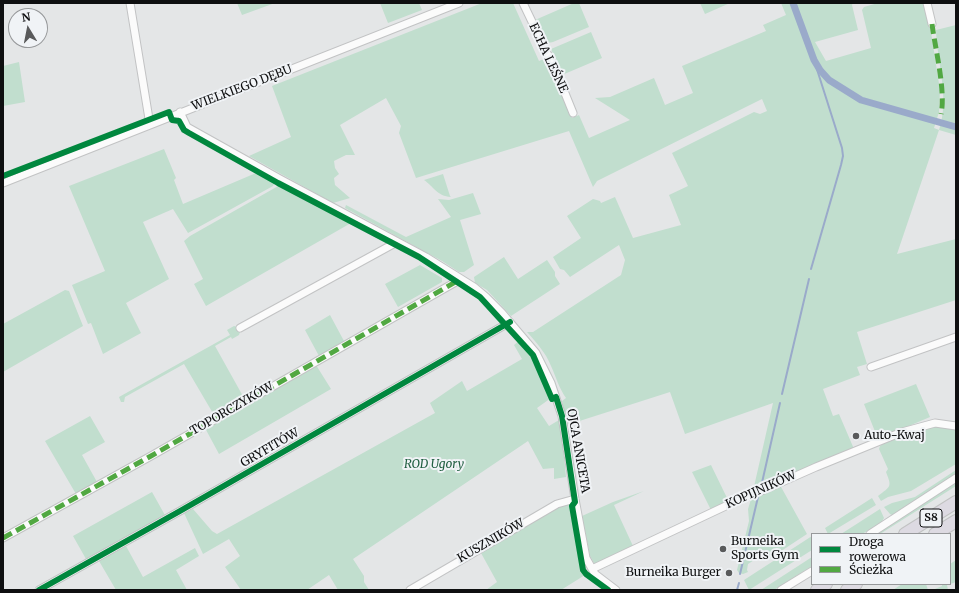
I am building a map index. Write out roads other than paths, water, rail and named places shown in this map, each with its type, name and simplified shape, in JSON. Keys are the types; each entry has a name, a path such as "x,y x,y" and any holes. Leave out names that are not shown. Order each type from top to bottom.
{"highway":[{"name":"S8","path":"907,533 956,502"},
{"name":"S8","path":"937,533 956,521"}],"street":[{"path":"130,3 150,125"},
{"name":"WIELKIEGO DĘBU","path":"3,183 459,3"},
{"name":"ECHA LEŚNE","path":"523,3 558,76 573,113"},
{"path":"927,3 932,24"},
{"name":"OJCA ANICETA","path":"180,112 188,127 280,179 426,257 461,279 486,297 510,322 536,353 551,383 557,400 562,416 585,556 592,569 601,579 616,590"},
{"path":"240,328 397,242"},
{"name":"TOPORCZYKÓW","path":"3,538 461,279"},
{"name":"GRYFITÓW","path":"39,590 510,322"},
{"path":"871,367 956,337"},
{"name":"KOPIJNIKÓW","path":"592,569 749,494 902,432 935,423 956,426"},
{"path":"872,533 956,478"},
{"name":"KUSZNIKÓW","path":"410,590 539,513 557,504 575,499"},
{"path":"781,590 811,571"}],"waterway":[{"path":"793,3 814,60 829,80 861,100 956,127"},
{"path":"811,269 843,156 842,148 814,60"},
{"path":"782,394 809,279"},
{"path":"761,487 780,403"},
{"path":"740,574 758,497"},
{"path":"737,590 739,583"}],"place":[{"name":"Auto-Kwaj","path":"856,436"},
{"name":"Burneika Sports Gym","path":"723,549"},
{"name":"Burneika Burger","path":"729,573"}],"park label":[{"name":"ROD Ugory","path":"434,465"}]}
